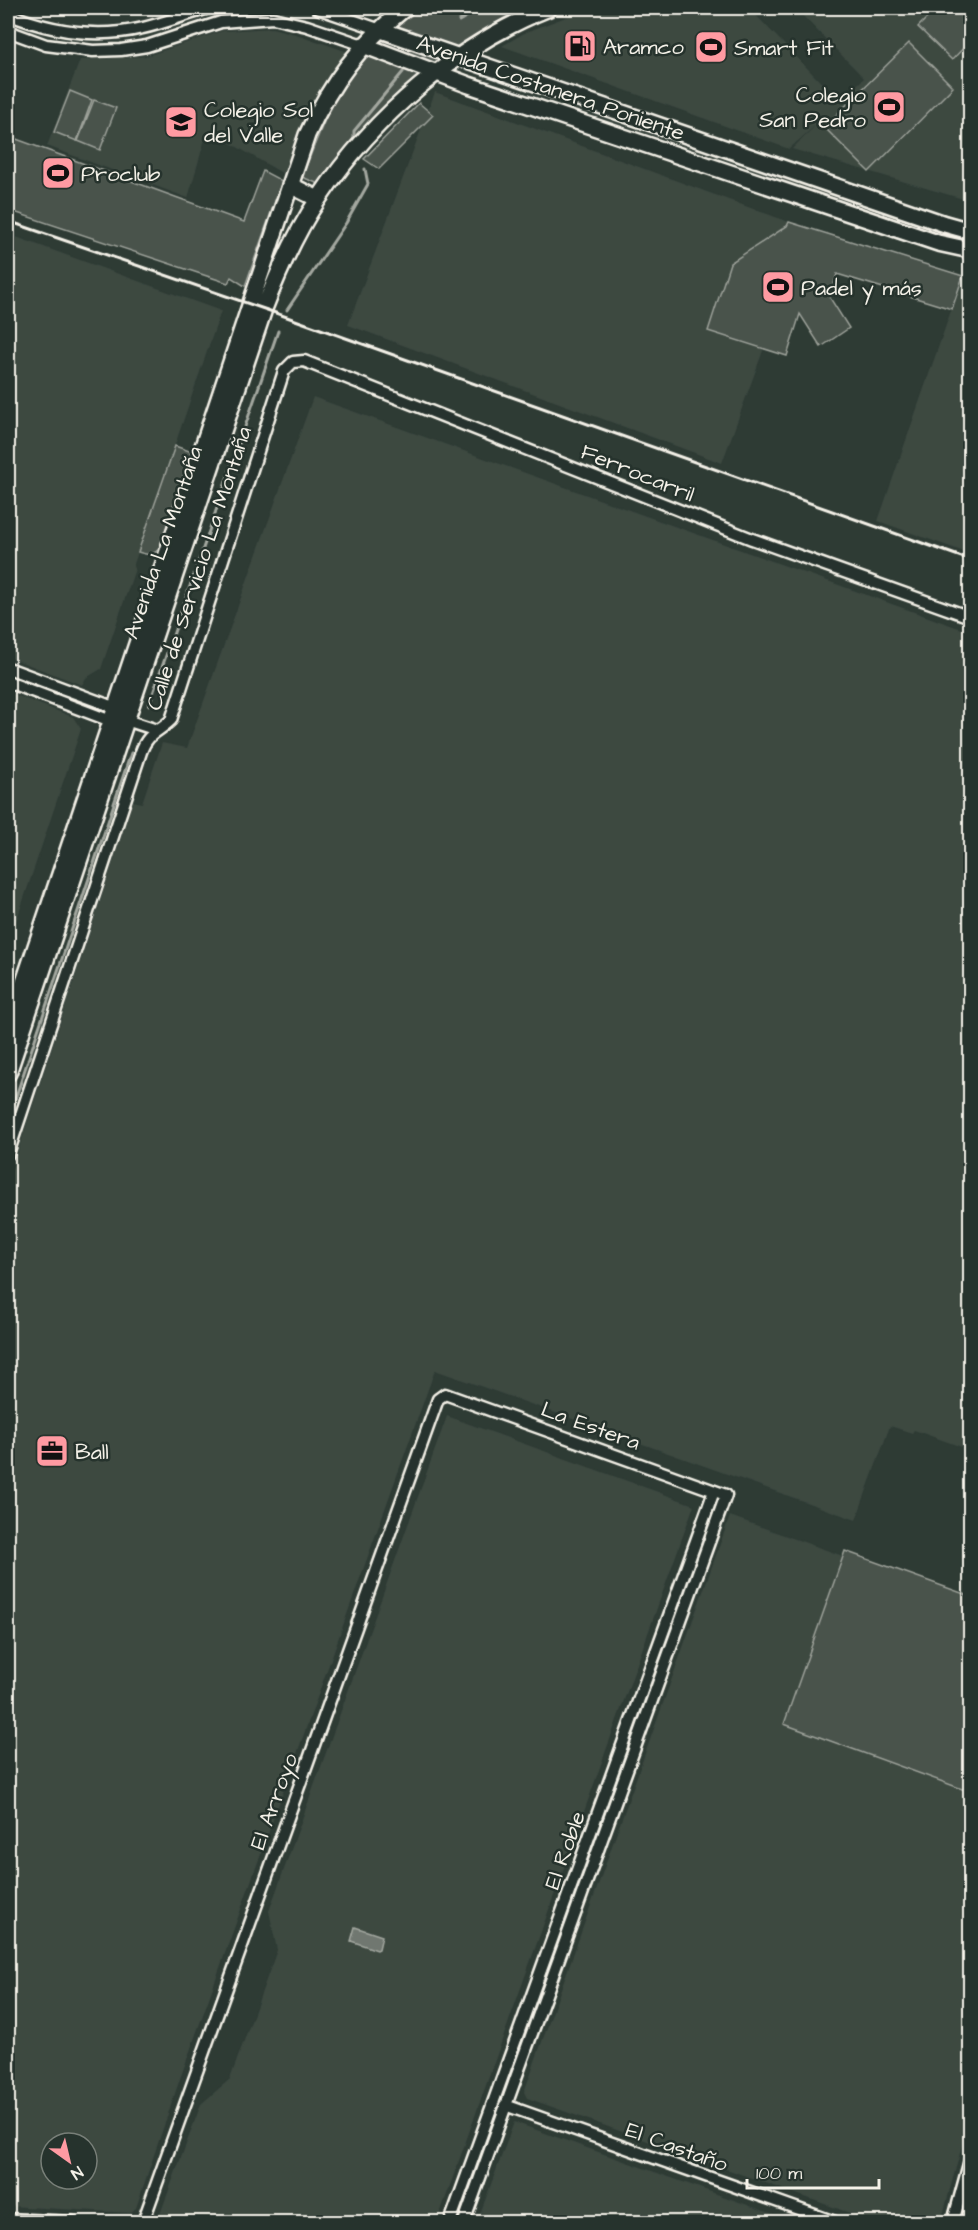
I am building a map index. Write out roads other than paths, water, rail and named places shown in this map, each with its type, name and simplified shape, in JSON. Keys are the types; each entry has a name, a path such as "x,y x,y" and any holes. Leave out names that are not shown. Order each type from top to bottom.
{"main road":[{"name":"Avenida La Montaña","path":"8,1073 118,716 290,185 319,108 339,75 363,45 405,8"},
{"name":"Avenida La Montaña","path":"8,1030 264,309 289,251 318,200 346,161 398,106 458,57 505,28 549,8"},
{"name":"Avenida Costanera Poniente","path":"381,30 970,231"},
{"name":"Avenida Costanera Poniente","path":"363,45 469,85 938,243 970,250"},
{"path":"290,185 318,200"}],"street":[{"path":"8,14 44,27 90,33 142,28 208,8"},
{"name":"Avenida Costanera Poniente","path":"316,8 381,30"},
{"name":"Avenida Costanera Poniente","path":"8,31 46,45 93,51 121,50 147,46 221,22 274,13 363,45"},
{"name":"Ferrocarril","path":"293,362 304,361 752,539 970,617"},
{"name":"Calle de Servicio La Montaña","path":"8,1154 141,752 145,741 171,720 284,371 293,362"},
{"path":"8,668 118,716"},
{"path":"8,682 157,730"},
{"name":"La Estera","path":"442,1395 505,1415 726,1495"},
{"name":"El Arroyo","path":"143,2223 438,1399 442,1395"},
{"name":"El Roble","path":"450,2223 714,1491"},
{"name":"El Roble","path":"464,2223 726,1495"},
{"path":"542,1966 554,1970"},
{"name":"El Castaño","path":"505,2106 835,2223"},
{"path":"953,2223 966,2193 970,2160"},
{"path":"8,2219 73,2223"}],"waterway":[{"path":"459,21 481,8"},
{"path":"354,142 354,131 403,72"},
{"path":"287,310 346,223 368,184 365,169"},
{"path":"149,705 278,331"},
{"path":"8,1120 131,753"}],"railway":[{"path":"8,221 270,311 970,560"}],"place":[{"name":"Aramco","path":"580,46"},
{"name":"Smart Fit","path":"711,47"},
{"name":"Colegio San Pedro","path":"889,107"},
{"name":"Colegio Sol del Valle","path":"181,122"},
{"name":"Proclub","path":"58,173"},
{"name":"Padel y más","path":"778,287"},
{"name":"Ball","path":"52,1451"}]}
